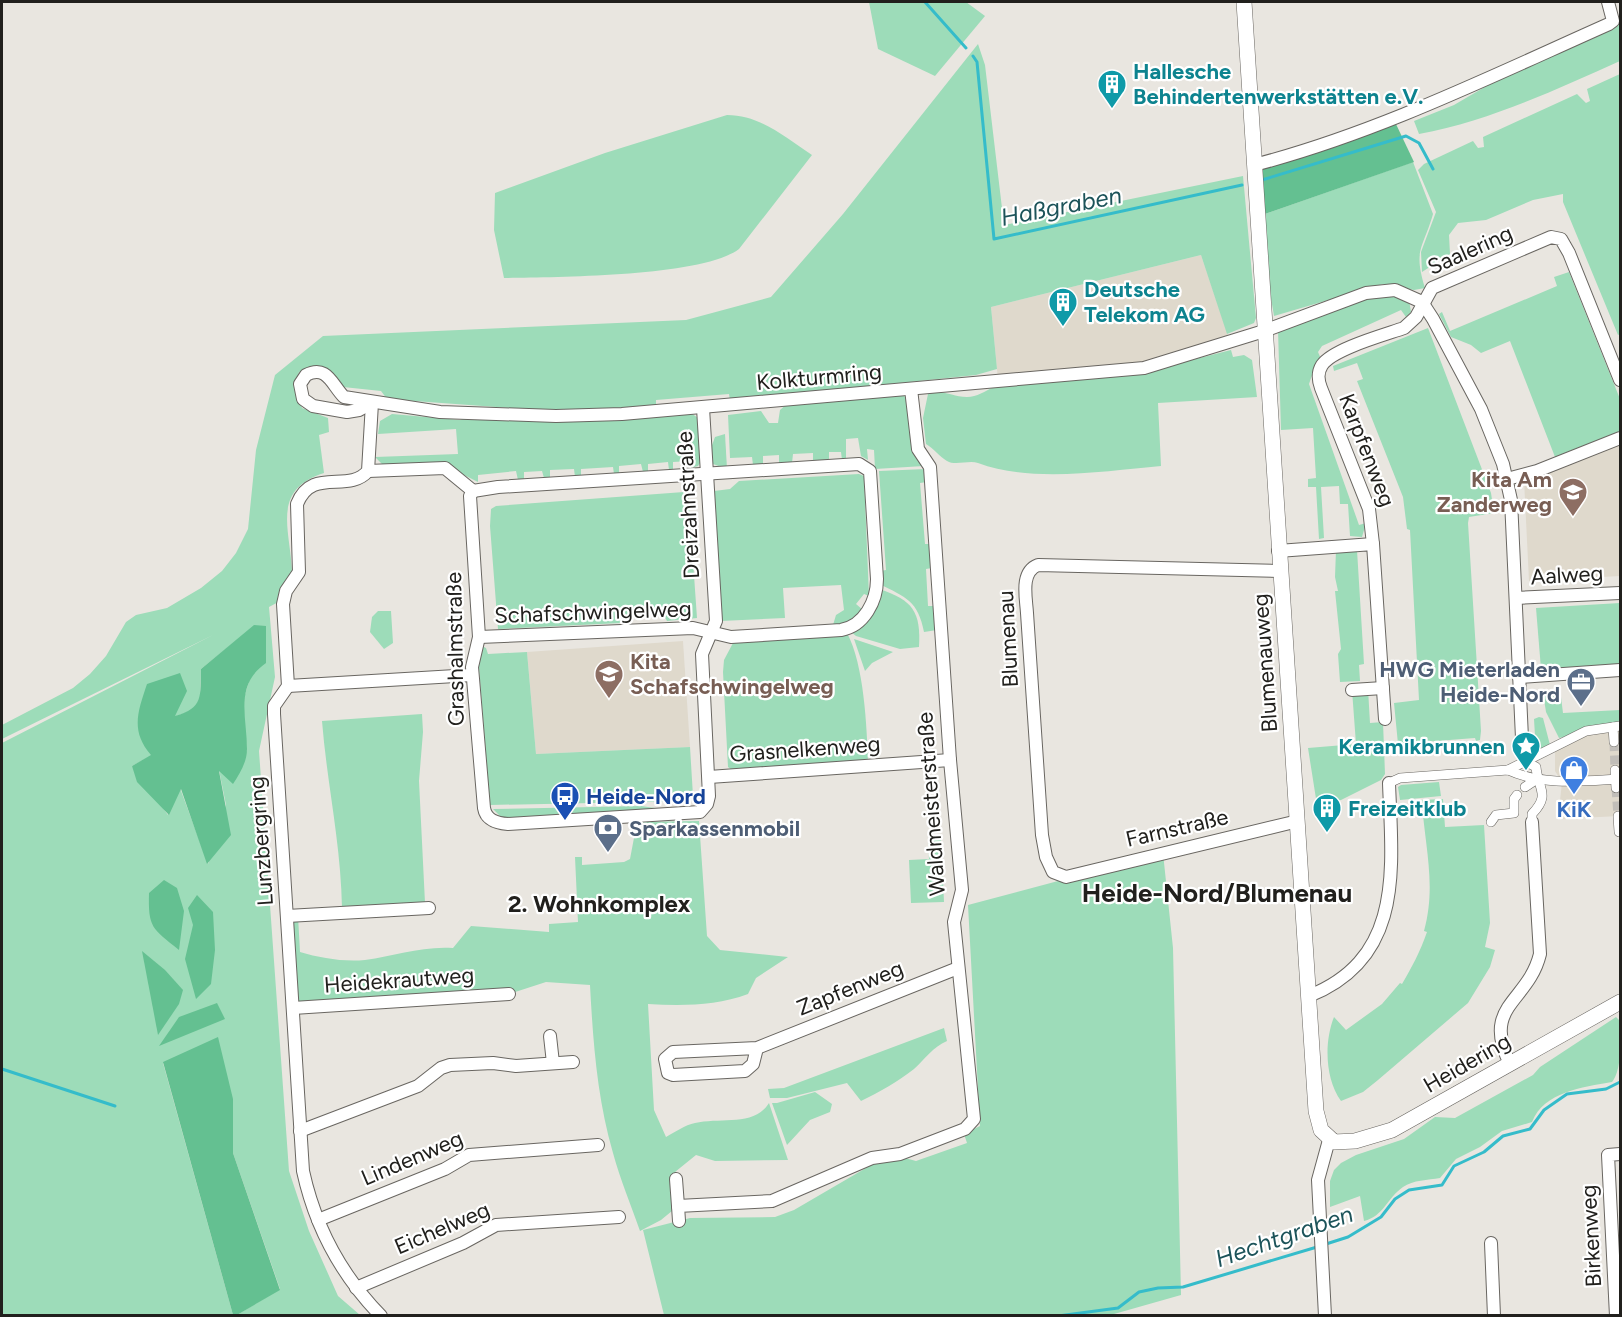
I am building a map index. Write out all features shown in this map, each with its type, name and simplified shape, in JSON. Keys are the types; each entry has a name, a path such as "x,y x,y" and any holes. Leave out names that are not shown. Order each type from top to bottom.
{"street":[{"name":"Blumenauweg","path":"1244,2 1278,551 1317,1120 1320,1130 1329,1140"},
{"path":"1254,165 1308,151 1395,118 1613,21 1608,2"},
{"name":"Saalering","path":"1319,371 1323,363 1333,355 1404,328 1416,316 1428,292 1444,281 1551,237 1560,239 1569,253 1620,380"},
{"name":"Kolkturmring","path":"372,403 350,412 313,406 303,399 300,384 306,375 320,372 327,375 344,397 440,412 556,416 703,408 1144,368 1264,332 1282,323 1381,290 1407,294 1422,303"},
{"path":"1422,303 1475,396 1507,479 1511,500 1524,761"},
{"name":"Karpfenweg","path":"1319,371 1321,388 1369,509 1385,719"},
{"name":"Waldmeisterstraße","path":"678,1206 772,1201 872,1158 905,1153 965,1129 971,1124 974,1106 954,922 962,890 950,760 930,467 918,449 911,389"},
{"path":"368,471 372,403"},
{"name":"Dreizahnstraße","path":"703,408 716,621 702,654 710,777"},
{"path":"1507,479 1537,471 1620,438"},
{"name":"Schafschwingelweg","path":"479,637 693,627 731,637 841,630 850,628 861,618 876,597 877,579 870,471 859,464 708,474"},
{"path":"472,675 288,686 283,604 286,591 299,572 297,504 300,495 315,483 358,479 368,471 445,468 473,491 498,487 708,474"},
{"name":"Grashalmstraße","path":"473,491 470,496 479,637 473,657 472,675 483,808"},
{"name":"Karpfenweg","path":"1278,551 1373,543"},
{"name":"Blumenau","path":"1066,877 1053,872 1044,847 1027,614 1028,571 1038,565 1049,564 1281,571"},
{"name":"Aalweg","path":"1516,598 1620,593"},
{"path":"1520,677 1620,670"},
{"name":"Lunzbergring","path":"288,686 274,706 274,714 303,1171 318,1220 335,1255 356,1288 381,1316"},
{"path":"1352,690 1383,688"},
{"path":"1504,770 1586,731 1617,727 1614,742"},
{"name":"Grasnelkenweg","path":"483,808 489,818 508,824 698,812 709,801 710,777 950,760"},
{"path":"1509,1064 1499,1041 1499,1026 1536,967 1540,954 1532,814 1541,804 1544,793 1537,779 1536,767 1524,761"},
{"path":"1309,996 1326,989 1366,956 1378,934 1391,875 1389,783 1400,778 1504,770 1537,779 1562,782 1617,779"},
{"path":"1525,787 1537,779"},
{"path":"1491,822 1496,814 1514,813 1514,797"},
{"path":"1618,816 1620,832"},
{"name":"Farnstraße","path":"1066,877 1298,821"},
{"path":"287,916 429,908"},
{"name":"Zapfenweg","path":"758,1048 753,1064 745,1071 673,1075 668,1073 665,1067 665,1059 673,1052 758,1048 958,968"},
{"name":"Heidekrautweg","path":"293,1008 509,994"},
{"name":"Heidering","path":"1329,1140 1342,1143 1392,1130 1620,1002"},
{"path":"550,1036 553,1063"},
{"path":"300,1131 418,1086 441,1068 450,1065 573,1062"},
{"path":"1325,1316 1318,1173 1329,1140"},
{"name":"Lindenweg","path":"318,1220 445,1169 469,1155 598,1145"},
{"name":"Birkenweg","path":"1614,1155 1616,1316"},
{"path":"676,1179 679,1221"},
{"name":"Eichelweg","path":"356,1288 464,1243 496,1225 619,1217"},
{"path":"1491,1242 1494,1316"}],"shaded area":[{"path":"1201,255 1230,341 1144,367 998,380 991,307"},
{"name":"Kita Am Zanderweg","path":"1620,443 1620,576 1529,581 1524,480"},
{"name":"Kita Schafschwingelweg","path":"683,641 690,747 536,754 527,652"},
{"path":"1620,726 1620,816 1558,819 1562,782 1555,771 1555,744"}],"green space":[{"path":"869,2 966,2 985,16 935,76 878,49"},
{"path":"1620,17 1620,61 1497,113 1419,134 1414,121 1454,105 1519,67"},
{"path":"978,44 985,65 1004,225 1243,176 1256,318 1254,323 1227,334 1201,255 991,307 997,369 976,375 730,401 729,394 656,400 656,406 550,411 387,399 381,391 343,387 328,369 313,368 299,372 295,387 302,408 328,418 329,432 319,435 324,473 307,480 296,489 287,512 292,574 284,599 269,607 275,677 259,751 289,1171 309,1231 338,1296 360,1315 237,1315 280,1289 233,1153 233,1099 163,1063 233,1315 2,1315 2,743 213,635 2,739 2,725 73,688 106,656 126,622 136,615 167,608 201,588 222,571 236,553 248,529 256,450 275,375 323,336 686,320 771,297 843,214","holes":["254,626 266,627 242,704 247,751 219,770 226,805 208,864 180,788 168,815 132,766 151,756 174,717 193,710 200,699 201,669"]},
{"path":"1620,74 1620,334 1618,335 1563,202 1563,194 1533,200 1486,220 1458,223 1449,235 1450,254 1422,272 1421,252 1436,212 1418,170 1424,164 1473,141 1478,148 1484,147 1483,137 1577,94 1586,103 1590,101 1587,89"},
{"path":"727,115 761,123 782,134 812,155 739,249 720,258 662,270 591,276 504,278 494,230 495,193 605,153"},
{"path":"1395,122 1414,162 1262,215 1260,170"},
{"path":"1413,162 1433,214 1420,257 1421,275 1425,288 1414,290 1383,284 1274,316 1262,245 1262,215"},
{"path":"1569,272 1620,399 1620,431 1555,457 1510,341 1481,353 1471,345 1451,337 1439,314 1442,312 1450,331 1557,286 1554,277"},
{"path":"1385,292 1409,300 1411,312 1406,317 1401,310 1322,346 1318,352 1321,359 1315,366 1309,384 1359,525 1366,523 1362,537 1350,536 1348,504 1340,504 1339,486 1321,487 1324,538 1319,539 1316,487 1308,487 1308,479 1316,478 1313,428 1281,430 1278,330"},
{"path":"1428,328 1491,493 1494,513 1469,517 1468,523 1481,731 1480,740 1476,741 1475,738 1398,744 1394,703 1419,700 1410,530 1407,529 1403,497 1357,381 1363,379 1357,363 1334,371 1333,366"},
{"path":"1231,350 1233,357 1244,355 1252,360 1257,397 1158,403 1161,466 1092,473 1021,473 974,462 950,462 926,444 923,418 928,394 938,392 971,397 994,387 1156,369"},
{"path":"899,394 908,398 924,466 875,469 874,450 867,449 868,460 861,456 858,438 846,439 846,459 842,460 841,452 829,452 829,461 813,461 813,453 793,454 792,463 779,464 779,455 763,456 763,465 753,465 752,457 730,458 728,415 761,411 769,423 778,423 780,410 788,403"},
{"path":"691,413 698,418 702,460 698,466 691,468 690,461 673,462 673,470 669,470 668,462 648,464 648,472 643,472 641,464 619,466 619,474 614,474 613,467 581,469 581,477 575,477 574,469 550,470 550,478 544,478 542,471 524,472 524,479 518,480 516,471 478,475 478,482 442,464 383,465 375,457 458,454 456,429 378,434 380,421 392,414 460,420 471,416"},
{"path":"725,434 727,469 713,464 711,448 715,437"},
{"path":"926,469 927,482 920,483 925,544 930,544 932,568 926,569 928,606 935,606 937,630 924,632 918,613 909,601 879,584 880,571 886,570 879,471"},
{"path":"859,474 864,476 869,596 864,594 856,604 863,610 851,623 833,625 836,615 844,610 841,585 783,588 785,618 721,621 714,491 730,489 739,481"},
{"path":"684,492 688,494 697,618 667,621 662,612 630,614 621,623 498,629 490,526 491,509 496,506"},
{"path":"1336,550 1357,550 1364,664 1359,665 1360,681 1340,682 1338,654 1341,649 1335,591 1338,591 1335,577"},
{"path":"879,589 900,598 912,609 918,625 919,647 900,649 856,636 851,632"},
{"path":"1620,603 1620,664 1541,669 1536,608"},
{"path":"378,611 391,611 393,643 384,649 370,632 372,617"},
{"path":"254,625 266,626 266,663 256,672 246,691 247,749 243,767 233,784 219,771 231,835 207,864 181,789 169,815 137,782 132,766 151,755 140,738 139,712 147,684 180,673 187,691 175,716 191,709 196,705 200,694 201,669"},
{"path":"847,633 853,646 861,678 868,763 732,770 728,767 723,672 724,660 733,643 745,643 745,640"},
{"path":"854,639 893,652 872,663 865,671"},
{"path":"480,645 486,648 488,654 527,652 536,754 690,747 693,796 689,801 490,805 478,655"},
{"path":"1368,689 1370,723 1383,722 1385,774 1381,780 1341,800 1317,805 1308,748 1356,744 1352,690"},
{"path":"1560,689 1563,713 1620,710 1620,724 1559,738 1546,712 1543,693"},
{"path":"422,714 423,732 419,781 425,903 342,908 339,861 322,721"},
{"path":"1543,718 1550,745 1532,752 1526,749 1522,738 1535,736 1534,719"},
{"path":"1439,782 1441,796 1400,800 1398,787 1401,785"},
{"path":"1443,799 1445,827 1484,825 1490,923 1485,947 1495,950 1490,967 1468,1003 1363,1092 1341,1101 1332,1082 1328,1060 1329,1038 1334,1017 1346,1030 1382,1004 1400,983 1402,984 1416,959 1427,932 1424,931 1428,914 1430,880 1422,800"},
{"path":"641,806 669,810 514,819 501,817 493,809"},
{"path":"699,821 707,936 720,950 788,957 756,978 748,994 724,1001 698,1004 648,1004 654,1110 666,1137 695,1123 746,1118 763,1111 769,1103 788,1160 715,1161 696,1155 675,1172 678,1206 661,1220 640,1231 616,1163 603,1111 594,1048 590,985 546,982 509,994 293,1008 287,916 298,916 300,952 340,960 365,960 419,950 453,948 471,926 549,932 549,924 578,922 575,857 582,857 582,865 624,862 630,859 637,822"},
{"path":"928,839 941,839 944,902 911,903 909,860 929,859"},
{"path":"1163,853 1173,948 1181,1295 1107,1316 664,1315 643,1230 690,1218 775,1217 794,1210 878,1161 905,1158 916,1161 967,1143 964,1134 980,1126 968,905"},
{"path":"164,880 177,888 184,911 179,950 157,932 149,914 149,893"},
{"path":"197,895 213,912 215,950 211,984 196,999 185,959 193,925 188,908"},
{"path":"142,951 165,970 183,990 179,1004 158,1035"},
{"path":"217,1003 225,1019 159,1046 179,1017"},
{"path":"1616,1017 1620,1021 1620,1053 1618,1070 1612,1082 1577,1089 1555,1097 1545,1104 1532,1122 1502,1131 1480,1147 1456,1159 1440,1178 1403,1187 1371,1219 1364,1221 1360,1196 1330,1207 1330,1181 1334,1170 1341,1163 1356,1155 1404,1139 1435,1117 1455,1118 1533,1075 1540,1067"},
{"path":"944,1028 947,1041 933,1050 914,1069 861,1101 847,1083 787,1098 770,1098 768,1089 784,1088"},
{"path":"218,1037 233,1099 233,1153 280,1290 237,1315 233,1315 163,1062"},
{"path":"815,1092 832,1104 830,1112 810,1120 787,1145 772,1103"}],"waterway":[{"name":"Haßgraben","path":"925,2 966,48"},
{"name":"Haßgraben","path":"973,56 977,62 994,239 1242,185"},
{"name":"Haßgraben","path":"1262,180 1406,136 1419,143 1433,169"},
{"path":"2,1069 115,1106"},
{"name":"Hechtgraben","path":"1326,1244 1348,1237 1381,1217 1395,1199 1409,1190 1442,1185 1454,1166 1484,1152 1503,1136 1530,1129 1544,1110 1567,1094 1606,1089 1620,1082"},
{"name":"Hechtgraben","path":"1058,1316 1118,1308 1139,1292 1158,1288 1183,1287 1317,1247"}],"tunnel":[{"path":"1614,742 1615,770"},
{"path":"1616,788 1618,816"}],"place":[{"name":"Hallesche Behindertenwerkstätten e.V.","path":"1112,110"},
{"name":"Deutsche Telekom AG","path":"1063,328"},
{"name":"Kita Am Zanderweg","path":"1573,518"},
{"name":"Kita Schafschwingelweg","path":"609,700"},
{"name":"HWG Mieterladen Heide-Nord","path":"1581,708"},
{"name":"Keramikbrunnen","path":"1526,772"},
{"name":"KiK","path":"1574,796"},
{"name":"Heide-Nord","path":"565,822"},
{"name":"Freizeitklub","path":"1327,834"},
{"name":"Sparkassenmobil","path":"608,854"}],"district":[{"name":"Heide-Nord/Blumenau","path":"1217,893"},
{"name":"2. Wohnkomplex","path":"599,903"}]}
